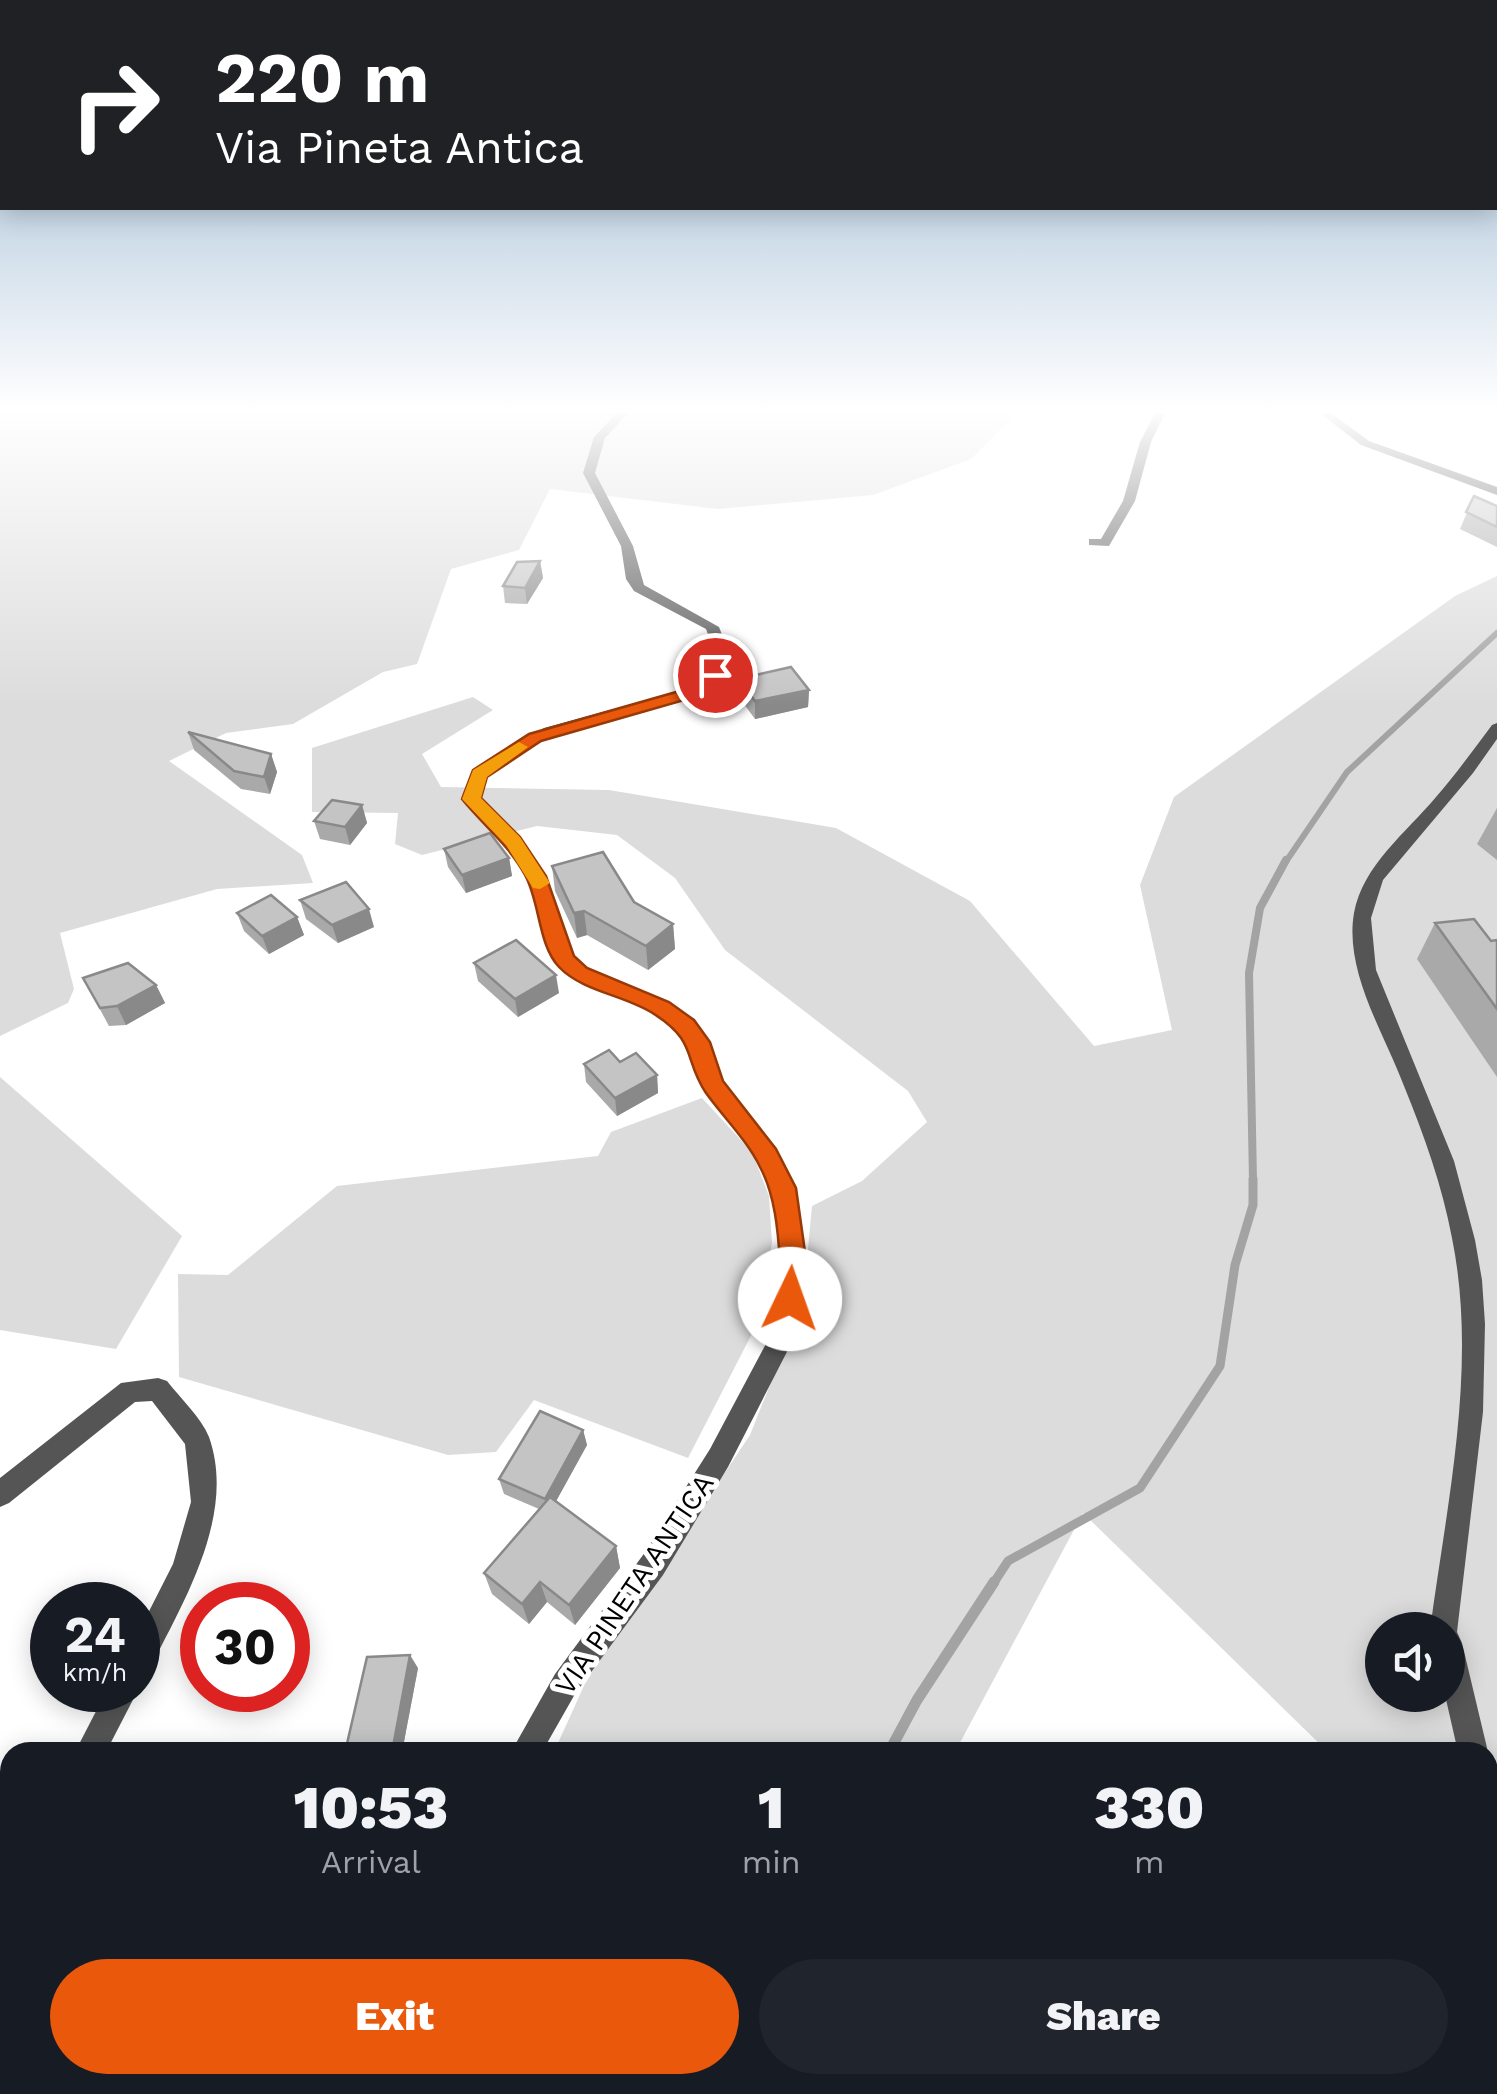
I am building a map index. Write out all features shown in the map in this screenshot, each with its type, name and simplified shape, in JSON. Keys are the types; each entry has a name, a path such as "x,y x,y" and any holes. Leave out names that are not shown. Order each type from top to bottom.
{"street":[{"name":"VIA PINETA ANTICA","path":"532,1742 565,1684 654,1565 718,1458 780,1342 794,1266 784,1188 767,1156 712,1084 694,1037 661,1008 631,991 580,974 564,959 536,876 513,842 472,799 479,774 535,738 696,691 715,675 720,650 712,627 639,588 630,570 628,546 609,511"},
{"path":"1092,542 1105,543 1123,511"},
{"path":"1446,1612 1472,1403 1470,1278 1455,1206 1366,970 1358,935 1361,909 1372,879 1458,782 1497,728"},
{"path":"0,1494 130,1391 158,1388 196,1440 204,1502 186,1568 160,1619"},
{"path":"95,1742 111,1712"},
{"path":"1464,1712 1471,1742"}],"shaded area":[{"path":"0,511 539,511 519,550 451,569 417,664 383,672 293,724 226,733 169,761 302,855 313,883 217,889 60,933 74,989 68,1003 0,1036"},
{"path":"1497,576 1497,1742 1318,1742 1083,1513 960,1742 559,1742 587,1679 750,1435 803,1302 812,1206 862,1181 927,1122 908,1091 725,950 675,878 617,835 537,826 422,855 395,844 398,813 312,812 312,748 473,697 493,710 422,754 441,787 609,790 836,828 970,901 1094,1046 1172,1030 1140,885 1174,797 1455,596"},
{"path":"0,1077 182,1236 116,1349 0,1330"},
{"path":"702,1098 752,1152 769,1196 772,1243 757,1324 688,1458 534,1400 496,1452 448,1455 179,1377 178,1274 228,1275 337,1186 598,1156 611,1132"}],"building":[{"path":"1497,511 1497,527 1466,512"},
{"path":"540,561 525,588 503,586 517,562"},
{"path":"791,667 809,690 755,701 738,679"},
{"path":"188,732 271,754 264,777 234,771"},
{"path":"332,800 362,805 345,827 314,821"},
{"path":"490,833 509,858 462,875 444,849"},
{"path":"603,852 634,902 673,924 646,946 584,911 574,913 552,866"},
{"path":"346,882 369,909 332,925 300,900"},
{"path":"271,895 297,917 262,936 237,913"},
{"path":"1474,919 1491,941 1497,940 1497,1009 1435,923"},
{"path":"516,940 556,975 515,999 474,963"},
{"path":"128,963 156,985 117,1006 100,1008 83,978"},
{"path":"609,1050 620,1062 636,1053 657,1075 615,1098 584,1064"},
{"path":"540,1411 583,1430 545,1499 499,1479"},
{"path":"550,1497 616,1546 569,1605 540,1582 522,1604 484,1573"},
{"path":"410,1655 394,1742 347,1742 367,1657"}],"waterway":[{"path":"1285,863 1347,772 1497,633"},
{"path":"1253,1181 1249,973 1260,908 1286,860"},
{"path":"993,1584 1008,1561 1140,1488 1220,1366 1235,1265 1253,1205 1253,1181"},
{"path":"894,1742 994,1582"}],"slow traffic":[{"path":"519,747 479,774 472,786 472,799 513,842 540,883"}],"route":[{"path":"715,675 708,685 696,691 535,738 479,774 472,786 472,799 513,842 536,876 564,959 580,974 631,991 661,1008 686,1026 702,1048 712,1084 752,1133 784,1188 794,1266 790,1299"}]}
